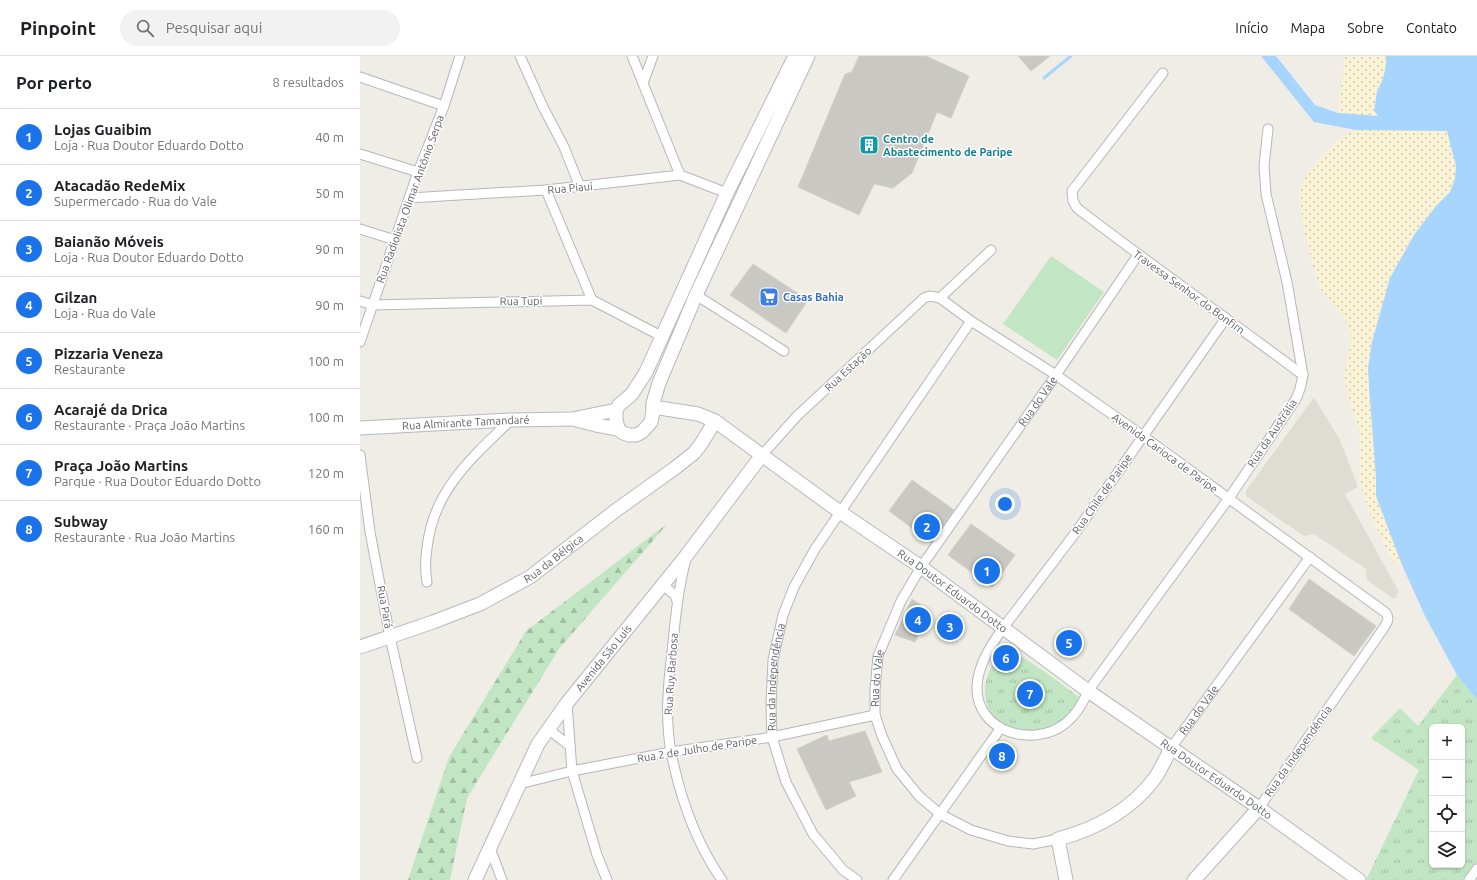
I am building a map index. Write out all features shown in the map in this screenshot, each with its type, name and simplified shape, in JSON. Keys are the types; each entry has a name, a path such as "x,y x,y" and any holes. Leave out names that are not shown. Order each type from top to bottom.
{"main road":[{"path":"618,429 616,410 619,405 632,394 646,372 727,193 795,56"},
{"name":"Rua Almirante Tamandaré","path":"572,419 618,429 629,435 636,435 642,432 651,422 655,396 659,384 696,295 808,56"},
{"name":"Rua Doutor Eduardo Dotto","path":"653,407 698,414 715,421 840,512 921,567 1088,691 1259,808 1359,880"},
{"name":"Rua Almirante Tamandaré","path":"360,428 511,420 572,419 616,410"},
{"name":"Rua da Bélgica","path":"360,647 480,604 530,577 615,511 694,453 715,421"},
{"name":"Avenida São Luís","path":"475,880 538,744 548,728 686,556 762,455"},
{"name":"Rua do Vale","path":"1058,839 1090,829 1120,813 1144,792 1156,776 1171,748"},
{"name":"Rua da Independência","path":"1200,878 1259,808"},
{"path":"1058,839 1066,880"}],"street":[{"name":"Rua Radiolista Olimar Antônio Serpa","path":"360,342 418,172 444,106 460,56"},
{"path":"520,56 543,107 564,147 580,187"},
{"path":"632,56 680,175"},
{"path":"643,83 653,56"},
{"name":"Travessa Senhor do Bonfirn","path":"1163,73 1072,191 1073,201 1077,208 1138,255 1302,375"},
{"path":"360,77 444,106"},
{"name":"Rua da Austrália","path":"1000,729 1019,735 1039,735 1051,732 1065,724 1075,715 1088,691 1229,498 1296,399 1300,389 1302,375 1287,282 1266,194 1264,166 1268,130"},
{"path":"360,154 418,172"},
{"name":"Rua Piauí","path":"409,198 546,190 680,175 727,193"},
{"path":"546,190 592,300"},
{"path":"360,229 395,240"},
{"path":"940,298 991,250"},
{"name":"Rua do Vale","path":"1058,839 1033,844 1008,841 971,830 940,814 919,796 897,769 882,736 875,715 875,690 878,656 901,601 921,567 1138,255"},
{"path":"696,295 784,351"},
{"name":"Rua Estação","path":"762,455 797,416 924,298 930,296 940,298"},
{"name":"Avenida Carioca de Paripe","path":"940,298 970,321 1056,375 1143,436 1386,613"},
{"name":"Rua Tupi","path":"360,301 373,305 592,300 661,336"},
{"name":"Rua Chile de Paripe","path":"1000,729 984,712 979,702 977,687 981,668 993,643 1076,532 1226,318"},
{"name":"Rua da Independência","path":"857,880 843,870 813,834 786,782 772,737 771,705 773,660 783,615 794,587 816,548 970,321"},
{"path":"427,582 425,565 428,534 438,504 452,481 511,420"},
{"name":"Rua Pará","path":"360,454 370,532 390,637 417,758"},
{"name":"Rua Ruy Barbosa","path":"686,556 677,601 668,684 668,723 671,752 687,811 711,864 722,880"},
{"name":"Rua do Vale","path":"1171,748 1310,557"},
{"path":"663,585 675,595 677,601"},
{"name":"Rua da Independência","path":"1259,808 1388,623 1386,613"},
{"path":"567,703 572,771 597,855 607,880"},
{"name":"Rua 2 de Julho de Paripe","path":"519,784 572,771 671,752 772,737 875,715"},
{"path":"548,728 570,746"},
{"path":"893,880 1000,729"},
{"path":"490,848 502,880"},
{"path":"1469,880 1477,869"}],"shaded area":[{"path":"1314,397 1340,440 1358,487 1345,494 1399,592 1394,599 1367,580 1366,569 1314,534 1304,536 1247,497 1246,491"}],"green space":[{"path":"1051,256 1104,292 1057,360 1003,324"},
{"path":"668,523 559,649 467,798 450,880 408,880 449,757 526,631"},
{"path":"1007,650 1012,650 1079,697 1073,716 1065,727 1014,733 994,718 990,712 986,700 986,680 995,660 999,655"},
{"path":"1457,675 1477,700 1477,863 1464,880 1366,880 1419,770 1371,738 1400,708 1418,726"}],"sand":[{"path":"1345,56 1386,56 1386,66 1383,79 1377,91 1374,111 1378,116 1338,113"},
{"path":"1356,130 1447,130 1456,166 1455,179 1450,192 1436,206 1414,235 1390,278 1372,342 1369,386 1376,477 1376,496 1402,565 1394,562 1390,557 1369,512 1363,493 1360,477 1360,441 1358,427 1348,398 1345,380 1351,334 1344,317 1326,297 1319,285 1303,225 1301,209 1300,187 1305,178 1333,144"}],"water":[{"path":"1261,56 1276,56 1315,105 1338,113 1378,116 1374,111 1377,91 1383,79 1386,66 1386,56 1477,56 1477,700 1457,675 1425,616 1402,565 1376,496 1368,368 1372,342 1390,278 1414,235 1436,206 1450,192 1455,179 1456,166 1447,131 1356,130 1314,122"}],"building":[{"name":"Centro de Abastecimento de Paripe","path":"859,56 926,56 969,76 951,118 937,112 912,173 893,188 874,184 859,215 798,187 845,74 852,72"},
{"path":"1018,56 1050,56 1031,71"},
{"name":"Casas Bahia","path":"753,264 808,300 786,333 730,295"},
{"path":"912,480 954,510 931,542 889,511"},
{"path":"971,524 1015,555 992,587 948,555"},
{"path":"1309,579 1376,626 1354,656 1289,609"},
{"path":"912,599 929,611 915,642 895,635"},
{"path":"865,731 882,772 849,782 856,796 826,810 797,749 827,735 829,741"}],"waterway":[{"path":"1044,78 1071,56"}],"place":[{"name":"Centro de Abastecimento de Paripe","path":"869,145"},
{"name":"Casas Bahia","path":"769,297"},
{"name":"Atacadão RedeMix","path":"927,527"},
{"name":"Lojas Guaibim","path":"987,571"},
{"name":"Gilzan","path":"918,620"},
{"name":"Baianão Móveis","path":"950,627"},
{"name":"Pizzaria Veneza","path":"1069,643"},
{"name":"Acarajé da Drica","path":"1006,658"},
{"name":"Praça João Martins","path":"1030,694"},
{"name":"Subway","path":"1002,756"}]}
